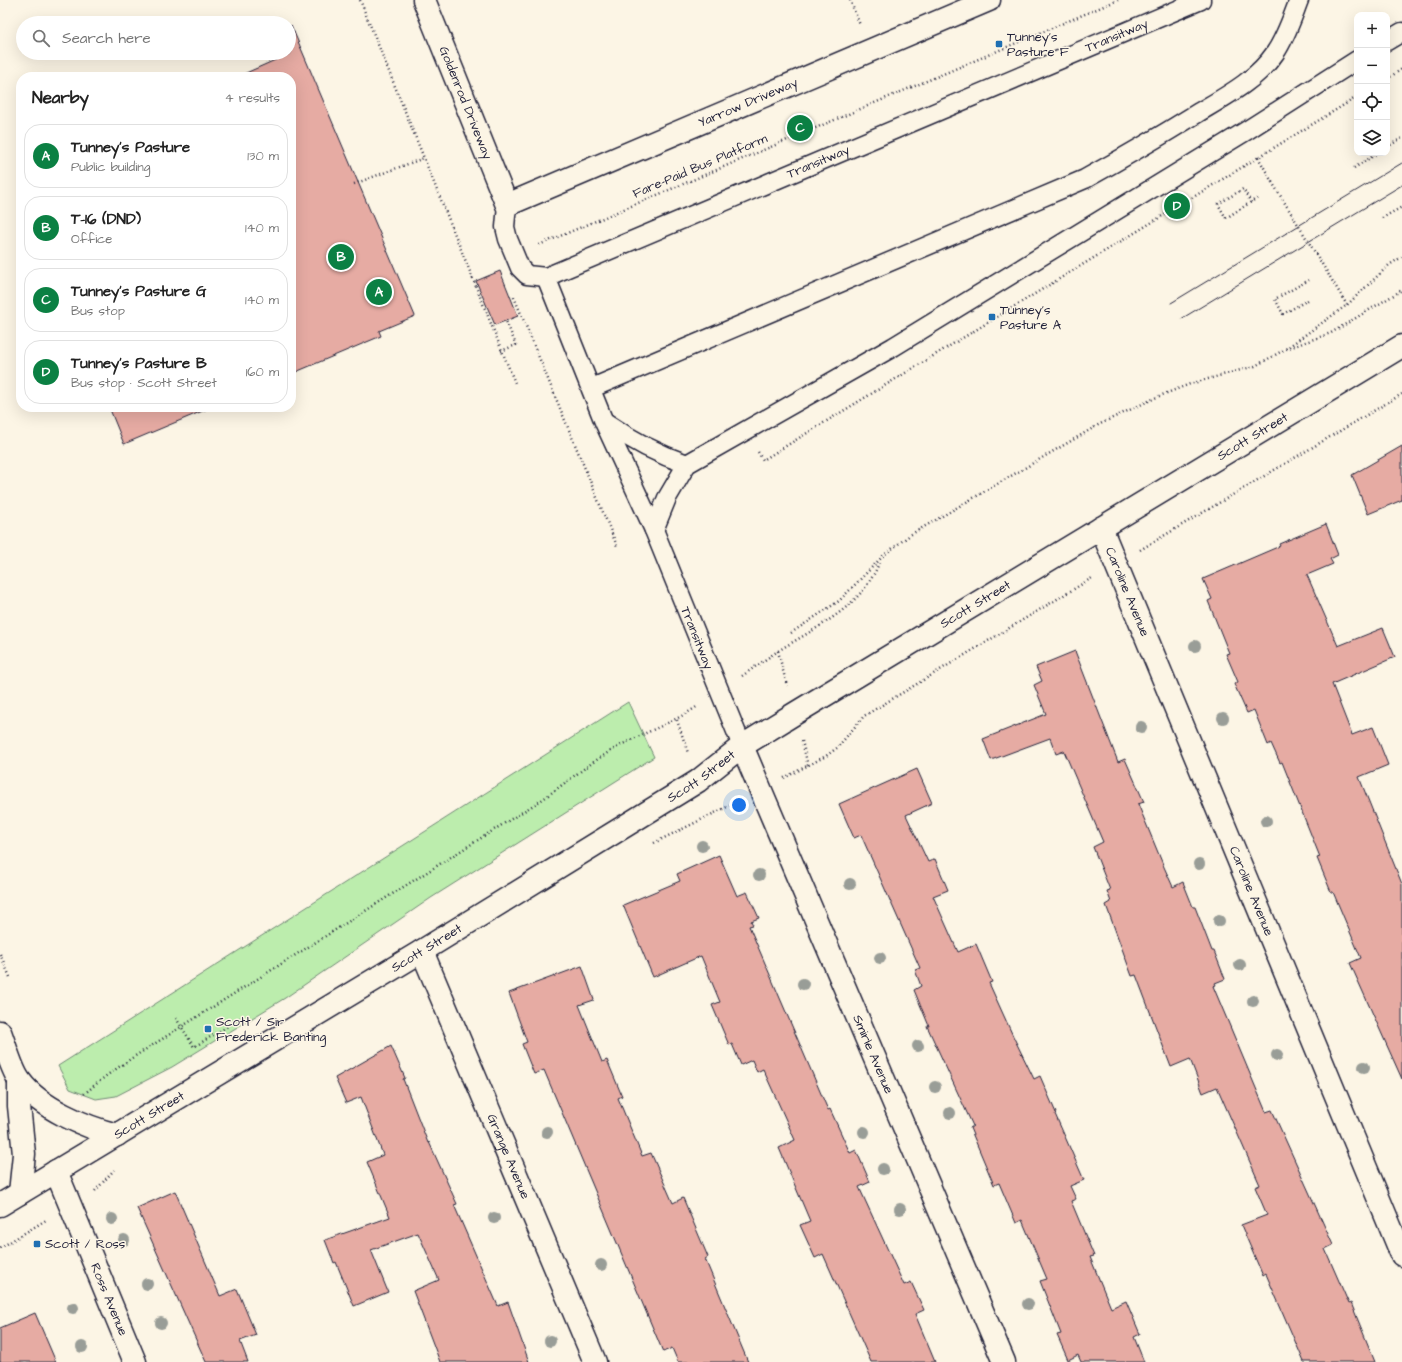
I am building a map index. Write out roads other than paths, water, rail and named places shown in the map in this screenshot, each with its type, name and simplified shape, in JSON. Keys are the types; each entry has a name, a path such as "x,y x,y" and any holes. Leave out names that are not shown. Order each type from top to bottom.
{"street":[{"name":"Goldenrod Driveway","path":"424,0 507,205"},
{"name":"Yarrow Driveway","path":"507,205 989,0"},
{"name":"Scott Street","path":"0,1205 422,951 698,781 742,746 1402,346"},
{"name":"Caroline Avenue","path":"1101,528 1402,1255"},
{"name":"Smirle Avenue","path":"742,746 1004,1362"},
{"name":"Grange Avenue","path":"422,951 595,1362"},
{"path":"0,1032 19,1080 32,1094 65,1116 93,1128 118,1135"},
{"path":"19,1080 19,1106 24,1154 20,1193"},
{"name":"Ross Avenue","path":"56,1171 135,1362"}],"lane":[{"name":"Transitway","path":"742,746 704,656 654,530 604,422 592,388 546,277 1201,0"},
{"path":"592,388 1085,179 1144,146 1237,89 1259,72 1274,53 1285,34 1299,0"},
{"path":"1390,39 1402,32"},
{"path":"654,530 667,498 687,464 893,347 1246,131 1354,62"},
{"path":"507,205 505,227 520,268 527,275 546,277"},
{"path":"604,422 647,448 687,464"}],"tram line":[{"path":"1171,303 1402,163"},
{"path":"1181,319 1402,185"}],"place":[{"name":"Tunney's Pasture F","path":"999,44"},
{"name":"Tunney's Pasture G","path":"800,128"},
{"name":"Tunney's Pasture B","path":"1177,206"},
{"name":"T-16 (DND)","path":"341,257"},
{"name":"Tunney's Pasture","path":"379,292"},
{"name":"Tunney's Pasture A","path":"992,317"},
{"name":"Scott / Sir Frederick Banting","path":"208,1029"},
{"name":"Scott / Ross","path":"37,1244"}]}
